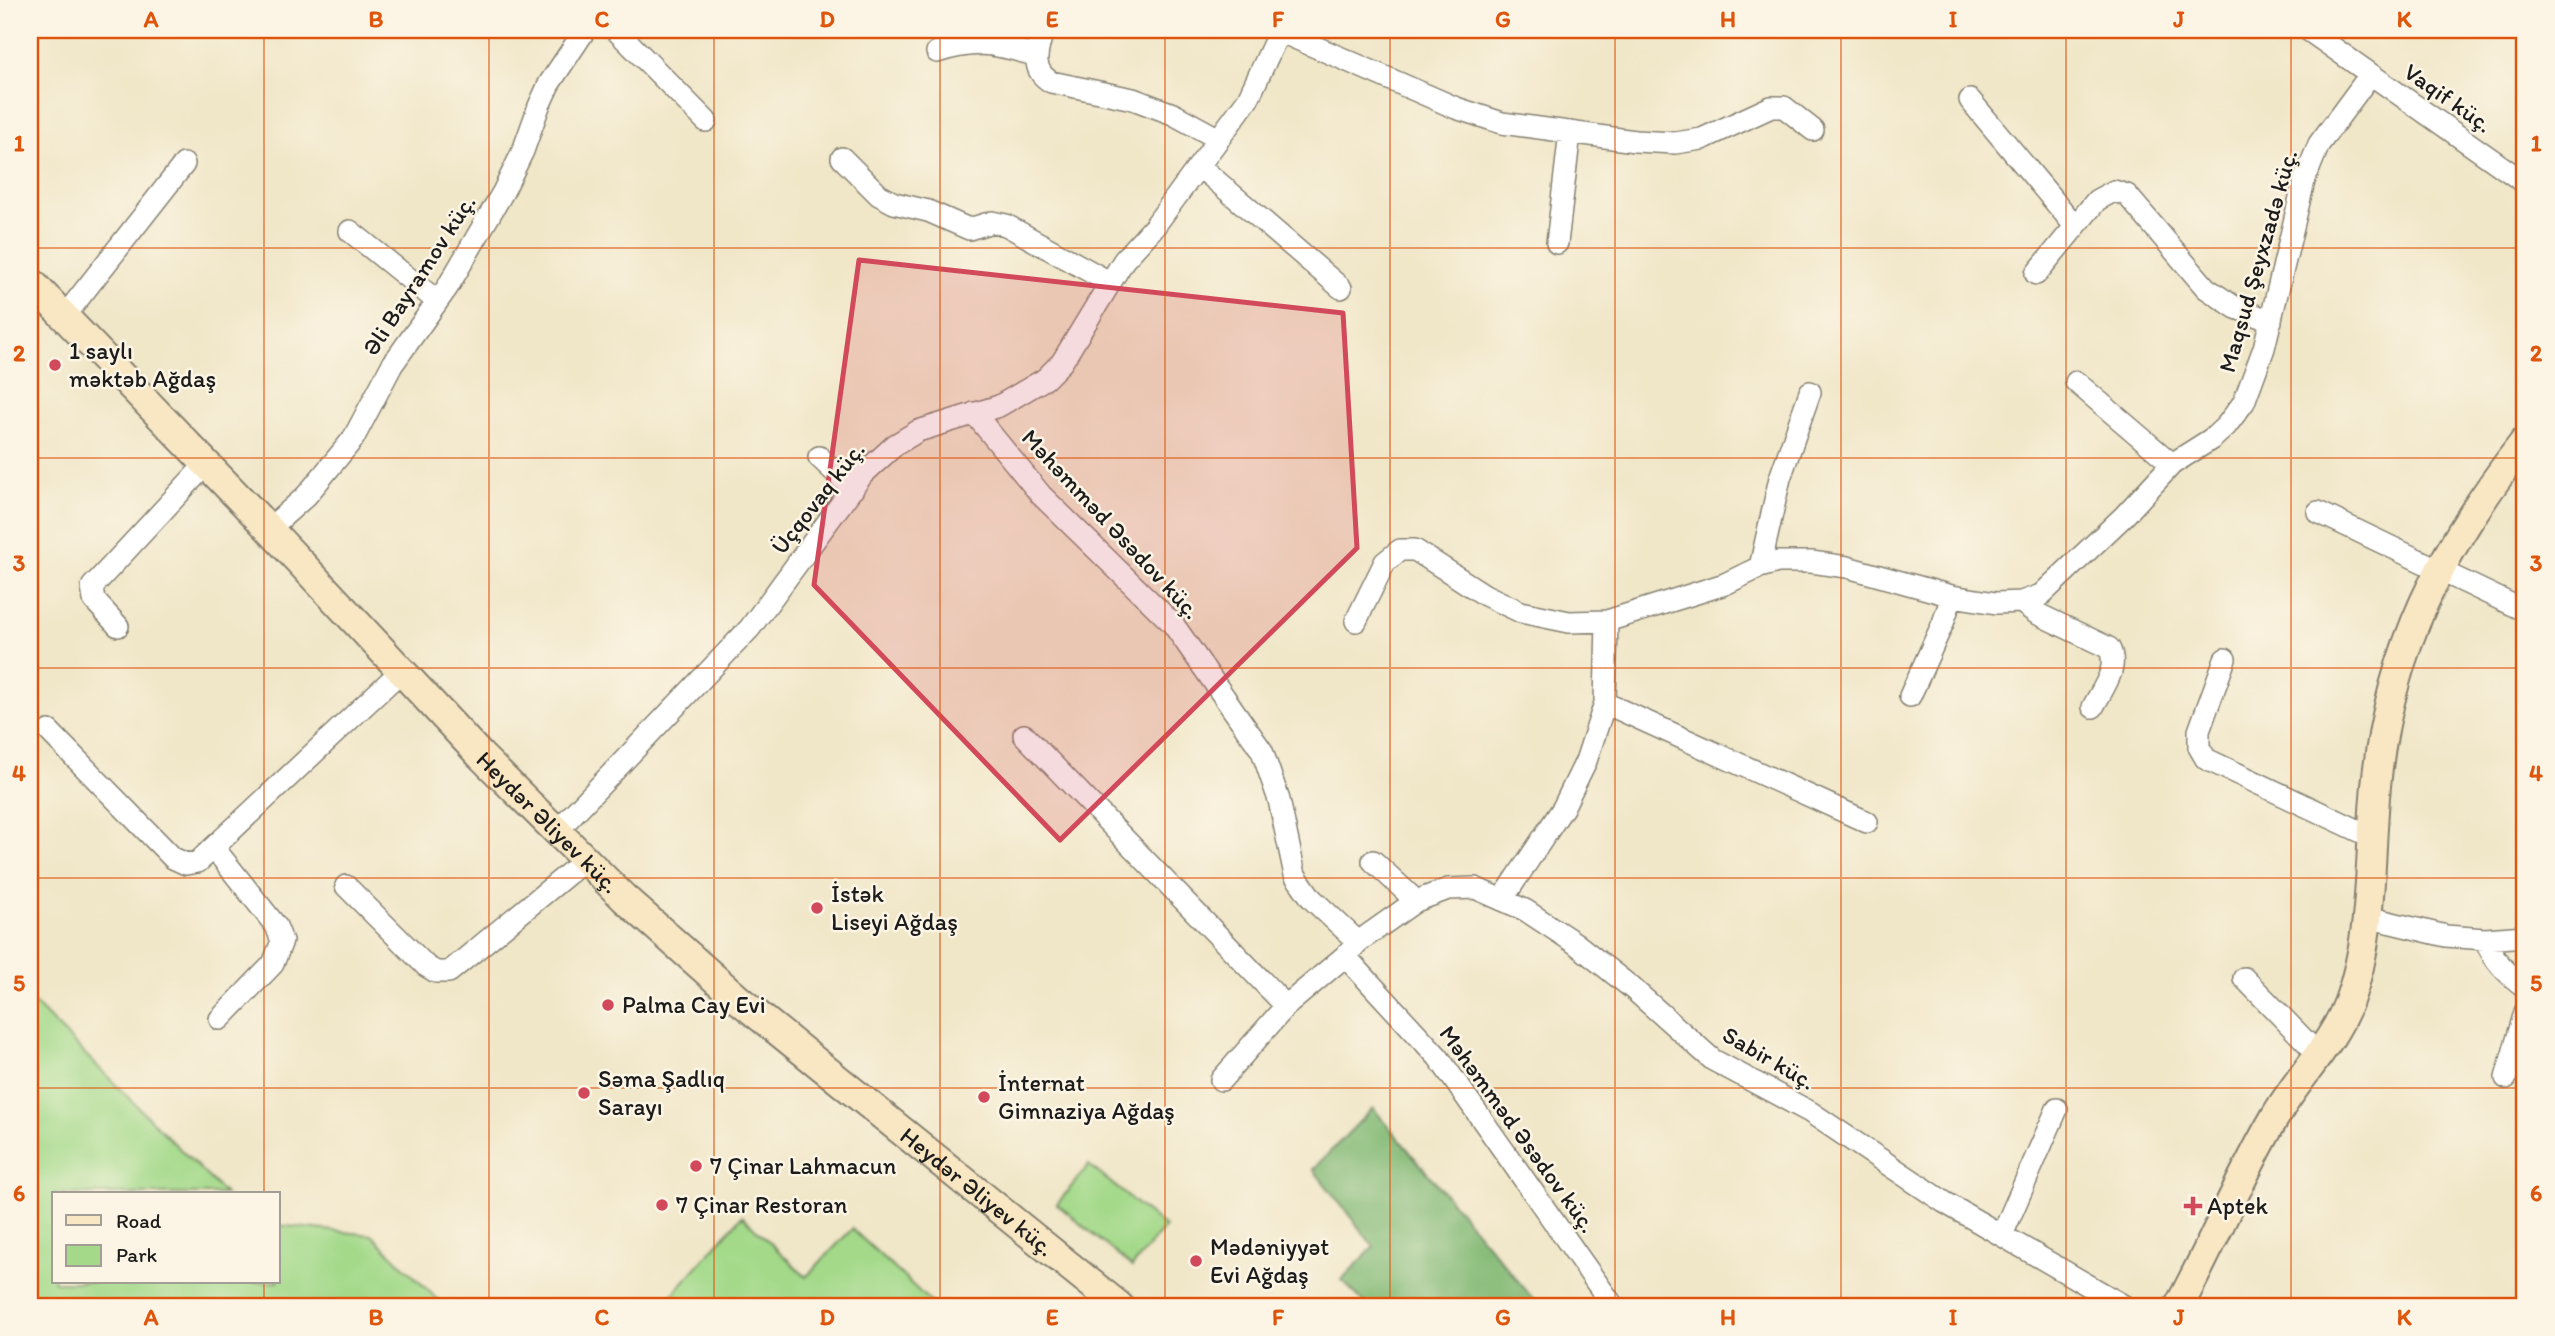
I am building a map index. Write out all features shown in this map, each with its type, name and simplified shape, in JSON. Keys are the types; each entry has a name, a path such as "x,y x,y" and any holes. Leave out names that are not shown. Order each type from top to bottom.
{"main road":[{"name":"Heydər Əliyev küç.","path":"30,281 269,529 401,671 556,832 624,898 738,999 1119,1306"},
{"path":"2179,1306 2276,1115 2336,1030 2349,1000 2367,917 2382,736 2392,688 2421,606 2438,570 2463,526 2525,441"}],"street":[{"name":"Əli Bayramov küç.","path":"269,529 306,496 353,439 392,365 437,301 503,192 523,151 538,106 549,84 585,30"},
{"path":"616,30 706,121"},
{"path":"1043,30 1037,56 1037,67 1041,76 1051,82 1133,99 1172,114 1219,139"},
{"path":"1280,30 1456,108 1502,123 1635,141 1675,143 1702,139 1771,107 1784,107 1813,130"},
{"name":"Üçqovaq küç.","path":"556,832 750,628 863,474 895,444 918,431 999,407 1045,379 1062,362 1124,260 1154,227 1248,99 1280,30"},
{"name":"Vaqif küç.","path":"2308,30 2525,183"},
{"path":"937,52 963,44 982,43 998,44 1037,56"},
{"name":"Maqsud Şeyxzadə küç.","path":"2021,602 2040,594 2124,516 2172,464 2213,438 2226,426 2244,402 2264,348 2304,181 2319,144 2370,75"},
{"path":"1970,100 2075,226"},
{"path":"1557,243 1570,132"},
{"path":"842,158 879,195 894,203 928,211 969,229 992,222 1006,225 1109,282"},
{"path":"64,317 184,164"},
{"path":"1199,166 1341,288"},
{"path":"2036,274 2097,200 2114,191 2127,195 2206,288 2236,308 2270,321"},
{"path":"350,231 437,301"},
{"path":"2076,382 2172,464"},
{"path":"1760,567 1780,478 1810,392"},
{"name":"Məhəmməd Əsədov küç.","path":"974,413 1041,495 1174,624 1262,751 1279,800 1295,875 1438,1057 1613,1306"},
{"path":"819,457 853,489"},
{"path":"118,626 94,600 92,587 206,464"},
{"path":"2318,512 2525,611"},
{"path":"1356,621 1385,562 1400,550 1415,550 1485,595 1521,612 1569,622 1607,621 1725,584 1777,562 1811,562 1847,567 1952,596 1996,603 2021,602 2036,613 2109,648 2113,656 2112,671 2093,707"},
{"path":"1910,696 1944,623 1952,596"},
{"path":"1502,900 1563,808 1587,761 1605,703 1607,621"},
{"path":"2225,659 2199,731 2199,747 2206,759 2372,837"},
{"path":"49,731 173,858 186,864 198,862 401,671"},
{"path":"1605,703 1867,822"},
{"path":"1024,734 1286,1006"},
{"path":"214,848 276,926 282,941 273,964 220,1019"},
{"path":"346,886 426,966 436,972 449,972 585,860"},
{"path":"1373,861 1416,901"},
{"name":"Sabir küç.","path":"1352,949 1416,901 1448,889 1475,888 1525,910 1575,943 1632,988 1713,1060 1810,1112 1944,1202 2124,1306"},
{"path":"2367,917 2446,936 2485,939 2525,936"},
{"path":"2485,939 2492,957 2525,987"},
{"path":"1221,1080 1286,1006 1352,949"},
{"path":"2244,978 2318,1054"},
{"path":"2506,1078 2525,1012"},
{"path":"2002,1234 2057,1110"}],"highlighted area":[{"path":"859,260 1343,313 1357,548 1060,840 814,585"}],"green space":[{"path":"30,999 223,1192 52,1192 52,1284 280,1284 280,1225 372,1235 444,1306 30,1306"},
{"path":"1373,1108 1535,1301 1531,1306 1368,1306 1341,1280 1374,1247 1313,1169"},
{"path":"1089,1165 1165,1227 1132,1267 1057,1204"},
{"path":"742,1216 806,1277 852,1229 935,1306 662,1306"}],"place":[{"name":"1 saylı məktəb Ağdaş","path":"55,365"},
{"name":"İstək Liseyi Ağdaş","path":"817,908"},
{"name":"Palma Cay Evi","path":"608,1005"},
{"name":"Səma Şadlıq Sarayı","path":"584,1093"},
{"name":"İnternat Gimnaziya Ağdaş","path":"984,1097"},
{"name":"7 Çinar Lahmacun","path":"696,1166"},
{"name":"7 Çinar Restoran","path":"662,1205"},
{"name":"Aptek","path":"2193,1206"},
{"name":"Mədəniyyət Evi Ağdaş","path":"1196,1261"}]}
